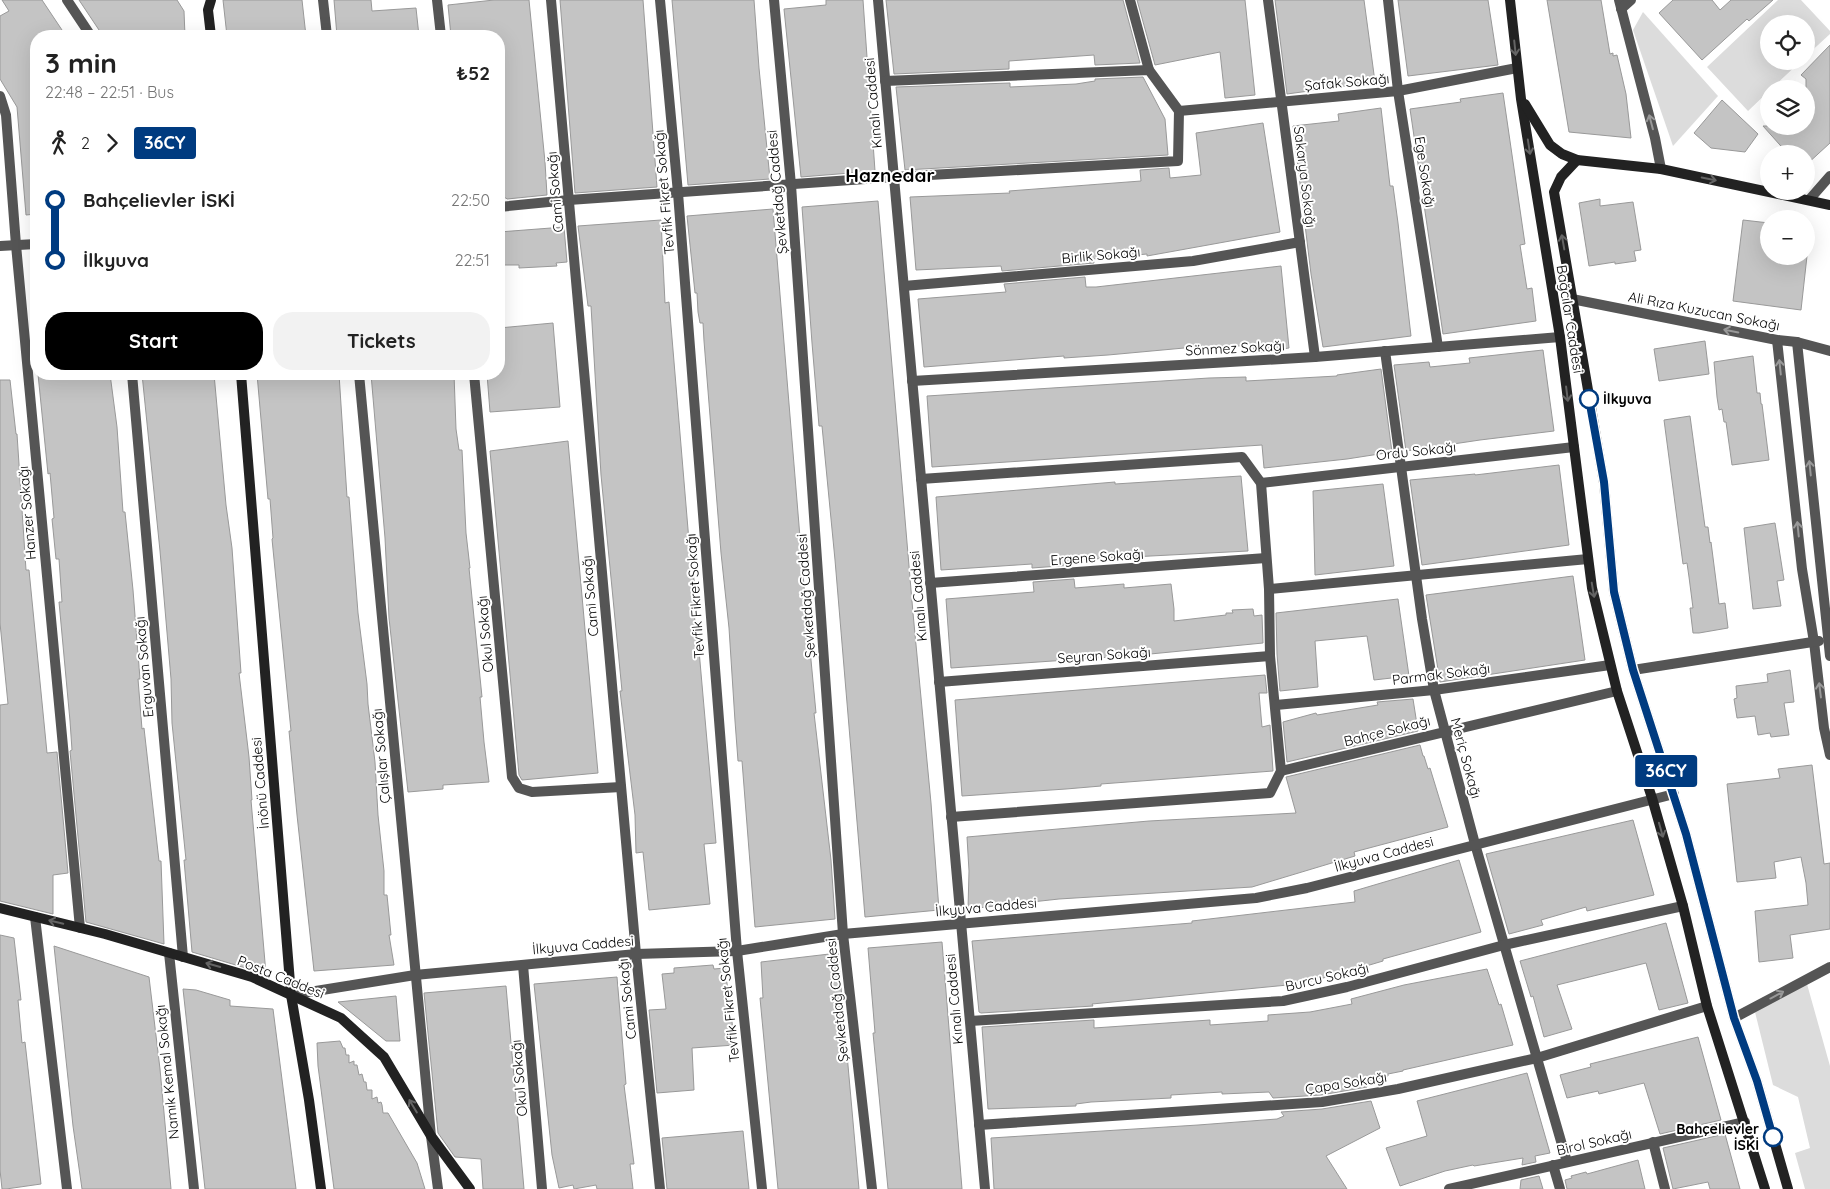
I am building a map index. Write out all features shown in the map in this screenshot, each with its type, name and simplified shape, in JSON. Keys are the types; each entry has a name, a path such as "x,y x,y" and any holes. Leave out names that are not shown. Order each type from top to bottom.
{"main road":[{"path":"201,0 210,5 211,30"},
{"name":"Bağcılar Caddesi","path":"1510,0 1521,99 1560,337 1592,588 1617,691 1652,798 1683,906 1707,1006 1765,1189"},
{"path":"1521,99 1550,144 1562,154 1577,160 1661,169 1760,190"},
{"path":"1577,160 1561,177 1554,192 1604,482 1614,592 1633,670 1686,834 1734,1018 1757,1081 1788,1189"},
{"path":"1809,200 1830,205"},
{"name":"İnönü Caddesi","path":"241,380 291,995 309,1100 321,1189"},
{"name":"Posta Caddesi","path":"0,908 80,928 252,977 341,1018 384,1057 430,1136 470,1189"}],"street":[{"path":"67,0 87,30"},
{"path":"323,0 326,30"},
{"path":"437,0 440,30"},
{"name":"Cami Sokağı","path":"552,0 636,954 660,1189"},
{"name":"Tevfik Fikret Sokağı","path":"660,0 678,193 736,951 762,1189"},
{"name":"Şevketdağ Caddesi","path":"774,0 791,185 843,934 872,1189"},
{"name":"Kınalı Caddesi","path":"878,0 985,1189"},
{"path":"505,206 569,200 894,177 1178,161 1179,112 1149,70 1130,0"},
{"name":"Sakarya Sokağı","path":"1268,0 1315,357"},
{"name":"Ege Sokağı","path":"1388,0 1398,91 1438,347"},
{"path":"1631,0 1620,4 1656,138 1661,169"},
{"name":"Şafak Sokağı","path":"1179,112 1398,91 1517,68"},
{"path":"885,81 1149,70"},
{"name":"Hanzer Sokağı","path":"0,96 6,115 16,245 80,928"},
{"path":"1815,193 1830,176"},
{"name":"Birlik Sokağı","path":"904,286 1194,261 1300,242"},
{"path":"0,246 30,244"},
{"name":"Ali Rıza Kuzucan Sokağı","path":"1572,299 1777,340 1797,342 1830,351"},
{"name":"Sönmez Sokağı","path":"912,381 1315,357 1560,337"},
{"path":"1777,340 1802,569 1814,642 1824,728 1830,755"},
{"path":"1797,342 1830,656"},
{"name":"Meriç Sokağı","path":"1385,351 1434,690 1475,844 1567,1162"},
{"name":"Erguvan Sokağı","path":"133,380 183,957"},
{"name":"Çalışlar Sokağı","path":"360,380 430,1136 438,1189"},
{"name":"Okul Sokağı","path":"475,380 512,777 519,788 532,792 621,787"},
{"name":"Ordu Sokağı","path":"1261,483 1574,447"},
{"path":"921,479 1242,457 1261,483 1270,656 1281,771 1270,793 952,817"},
{"name":"Ergene Sokağı","path":"930,583 1266,558"},
{"path":"1268,589 1588,559"},
{"path":"1633,670 1828,640"},
{"name":"Seyran Sokağı","path":"939,682 1270,656"},
{"name":"Parmak Sokağı","path":"1276,706 1434,690 1610,665"},
{"name":"Bahçe Sokağı","path":"1281,771 1617,691"},
{"name":"İlkyuva Caddesi","path":"291,995 416,975 636,954 736,951 843,934 961,922 1256,898 1307,888 1652,798 1674,794"},
{"name":"Burcu Sokağı","path":"970,1021 1283,1001 1346,987 1504,945 1683,906"},
{"path":"35,917 68,1189"},
{"name":"Namık Kemal Sokağı","path":"168,953 194,1189"},
{"name":"Okul Sokağı","path":"524,965 542,1189"},
{"path":"1734,1018 1830,967"},
{"name":"Çapa Sokağı","path":"979,1125 1322,1102 1398,1089 1537,1058 1707,1006"},
{"name":"Birol Sokağı","path":"1449,1189 1745,1122"},
{"path":"1653,1142 1665,1189"},
{"path":"1553,1165 1560,1189"}],"shaded area":[{"path":"1778,0 1801,0 1830,31 1830,34 1815,48 1815,15 1762,15"},
{"path":"1643,12 1718,96 1673,146 1633,30"},
{"path":"1760,17 1760,70 1791,70 1781,80 1760,80 1760,100 1748,111 1707,67"},
{"path":"1807,984 1830,1066 1830,1189 1805,1189 1795,1153 1810,1148 1798,1097 1773,1085 1755,1012"}],"building":[{"path":"2,0 42,0 62,30 30,30 30,215 26,215 17,107 0,79 0,16 9,11"},
{"path":"79,0 177,0 184,11 185,30 99,30"},
{"path":"223,0 302,0 305,30 226,30"},
{"path":"334,0 371,0 372,11 416,8 418,30 336,30"},
{"path":"494,0 529,0 547,195 505,198 505,30 450,30 448,5"},
{"path":"560,0 643,0 657,187 575,193"},
{"path":"672,0 754,0 770,179 688,185"},
{"path":"826,0 863,0 875,171 801,177 784,9 826,5"},
{"path":"886,0 1123,0 1140,63 1095,65 1094,55 1009,61 1009,69 894,74"},
{"path":"1137,0 1245,0 1255,95 1225,98 1220,52 1155,65"},
{"path":"1275,0 1364,0 1375,82 1287,94"},
{"path":"1398,0 1488,0 1498,65 1408,76"},
{"path":"1547,0 1601,0 1610,54 1613,53 1613,56 1617,55 1626,94 1631,138 1569,132"},
{"path":"1673,0 1712,0 1720,10 1731,0 1773,0 1749,21 1747,19 1702,60 1659,13"},
{"path":"1830,45 1830,143 1815,157 1815,145 1780,145 1771,135 1815,135 1815,80 1806,80 1801,75 1806,70 1815,70 1815,61"},
{"path":"1143,77 1165,119 1168,155 905,170 896,87 1010,83 1010,87 1076,84 1095,81 1095,79"},
{"path":"1503,93 1525,244 1520,245 1527,289 1532,288 1536,321 1443,334 1410,109 1461,102 1460,99"},
{"path":"1722,100 1758,134 1745,152 1711,148 1694,133"},
{"path":"1381,108 1390,186 1393,186 1398,223 1411,336 1323,347 1311,274 1293,126 1339,121 1338,114"},
{"path":"1263,123 1280,232 1147,256 1147,254 1093,259 1094,263 1002,271 1001,266 916,270 910,197 1010,193 1009,191 1141,181 1140,170 1169,168 1170,178 1201,175 1196,133"},
{"path":"1600,199 1600,206 1633,202 1641,250 1634,251 1636,261 1589,266 1579,203"},
{"path":"878,201 939,910 865,917 835,560 822,426 819,426 802,207"},
{"path":"773,209 816,713 814,713 831,860 835,919 755,927 742,761 738,761 729,628 721,553 703,323 700,323 697,293 695,293 687,216"},
{"path":"661,220 665,303 669,302 690,553 696,593 693,593 696,639 698,639 716,843 704,844 710,904 649,910 643,852 636,853 635,815 620,691 622,691 601,475 591,306 588,306 578,226"},
{"path":"1743,220 1760,222 1760,265 1806,265 1801,310 1733,301"},
{"path":"564,227 567,262 556,263 557,266 519,268 519,265 505,265 505,232"},
{"path":"1281,266 1289,348 1254,353 1253,345 1207,348 1206,346 1108,355 1064,358 1064,356 924,367 918,299 1006,292 1004,284 1085,277 1086,287 1096,287"},
{"path":"553,323 560,407 490,412 487,380 505,380 505,327"},
{"path":"1705,341 1709,374 1659,381 1654,349"},
{"path":"1543,350 1554,431 1406,451 1394,365 1429,362 1430,367 1470,363 1469,358"},
{"path":"1753,356 1757,393 1760,393 1762,404 1769,460 1732,465 1726,422 1724,422 1722,409 1719,410 1714,362"},
{"path":"1381,369 1392,452 1264,468 1262,445 932,467 927,396 1209,378 1246,377 1246,381 1337,376"},
{"path":"0,380 10,380 17,434 26,570 29,570 47,753 57,752 68,873 53,875 53,914 0,901 0,705 8,704 0,623"},
{"path":"39,380 111,380 117,427 123,512 125,512 133,590 142,729 144,728 159,861 161,861 164,944 86,922 70,751 72,750 70,721 59,602 62,602 59,559 56,559 50,473 48,474"},
{"path":"143,380 215,380 226,505 232,548 241,673 239,673 249,757 266,974 192,952 184,860 186,860 172,723 171,679"},
{"path":"258,380 339,380 347,497 349,497 358,613 375,762 384,871 384,895 387,895 391,935 389,935 394,965 314,971 289,731 291,731 272,539 270,499 268,499"},
{"path":"372,380 454,380 456,429 459,450 462,450 466,533 489,782 443,785 443,789 408,792 389,618 385,538"},
{"path":"1690,416 1705,527 1708,527 1711,542 1719,604 1725,603 1728,628 1699,633 1693,633 1690,608 1693,608 1689,577 1687,563 1683,564 1664,420"},
{"path":"568,441 598,773 522,780 519,775 490,451"},
{"path":"1559,465 1569,545 1422,565 1410,480 1475,475"},
{"path":"1241,476 1248,551 1073,560 1073,565 1032,568 1032,564 941,570 936,497 1115,482 1115,484"},
{"path":"1383,484 1394,566 1315,575 1313,491"},
{"path":"1775,523 1784,580 1777,581 1781,606 1753,609 1744,528"},
{"path":"1573,576 1585,660 1440,682 1426,595"},
{"path":"1074,579 1075,588 1124,584 1124,588 1171,584 1174,621 1226,615 1226,613 1233,613 1232,610 1253,609 1254,616 1262,615 1263,643 1140,655 951,668 946,599 1034,592 1033,582"},
{"path":"1398,599 1409,676 1374,680 1367,636 1315,641 1318,687 1280,691 1276,613"},
{"path":"1790,670 1794,702 1784,703 1789,735 1771,737 1770,733 1758,735 1755,716 1737,718 1734,699 1737,698 1736,686 1768,682 1767,674"},
{"path":"1265,675 1267,693 1259,693 1262,727 1270,725 1273,771 962,796 955,700"},
{"path":"1413,699 1418,731 1287,762 1283,722 1316,713 1317,715 1378,705 1377,702"},
{"path":"1420,745 1428,769 1430,768 1448,827 1354,852 1355,856 1252,887 1059,899 968,909 969,871 967,837 1149,821 1296,813 1286,777"},
{"path":"1812,765 1824,864 1830,863 1830,929 1790,935 1793,958 1759,962 1755,911 1808,905 1806,883 1801,857 1774,862 1776,878 1737,882 1727,784 1780,778 1778,769"},
{"path":"1633,820 1654,895 1587,911 1586,907 1541,920 1543,925 1509,934 1486,854"},
{"path":"1459,860 1481,932 1383,959 1383,961 1346,972 1345,970 1327,977 1298,984 1092,1004 1093,1006 979,1012 972,941 1192,923 1192,921 1355,902 1354,891"},
{"path":"1666,923 1688,1003 1659,1010 1646,963 1557,985 1572,1029 1544,1037 1533,996 1531,997 1520,961"},
{"path":"0,935 14,938 21,1000 18,1000 22,1043 25,1042 41,1184 6,1189 2,1189 0,1170"},
{"path":"942,942 962,1189 888,1189 873,1033 875,1033 868,948"},
{"path":"54,946 149,977 171,1189 82,1189 73,1126"},
{"path":"838,953 859,1189 778,1189 760,998 763,998 761,962"},
{"path":"713,965 714,969 725,968 735,1045 692,1048 694,1090 657,1093 649,1010 666,1009 662,974 674,973 674,968"},
{"path":"1487,969 1499,1005 1501,1004 1513,1045 1388,1074 1388,1076 1365,1082 1367,1087 1321,1095 1273,1098 1269,1092 1222,1094 1222,1092 1171,1095 1171,1098 1091,1102 1076,1104 1076,1106 988,1109 982,1027 1094,1020 1094,1028 1210,1020 1210,1025 1268,1021 1268,1015 1310,1012 1352,1004 1351,999 1404,985"},
{"path":"617,977 626,1084 624,1085 634,1164 630,1164 633,1189 597,1189 596,1185 574,1189 573,1185 559,1188 552,1155 534,984"},
{"path":"506,986 524,1189 483,1189 481,1159 455,1157 438,1133 424,993"},
{"path":"183,989 196,990 230,1000 230,1006 273,1009 296,1189 205,1189"},
{"path":"396,996 400,1041 386,1041 338,1002"},
{"path":"1698,1037 1721,1120 1660,1134 1644,1083 1599,1094 1598,1091 1567,1098 1560,1075 1591,1067 1590,1064"},
{"path":"340,1041 343,1048 345,1048 346,1055 349,1055 349,1063 354,1061 354,1065 357,1065 359,1075 362,1074 364,1082 366,1082 367,1090 372,1090 372,1099 377,1097 378,1103 381,1102 383,1113 388,1113 417,1163 425,1189 334,1189 318,1066 317,1043"},
{"path":"1527,1073 1550,1153 1535,1156 1536,1162 1522,1165 1523,1158 1473,1165 1445,1171 1400,1186 1386,1148 1427,1136 1417,1101"},
{"path":"1371,1101 1380,1128 1326,1156 1347,1189 994,1189 991,1138 1277,1119 1284,1116 1281,1112 1322,1109"},
{"path":"743,1131 749,1189 667,1189 662,1138"},
{"path":"1725,1134 1740,1189 1710,1189 1708,1182 1673,1189 1663,1148"},
{"path":"1638,1160 1645,1189 1567,1189 1565,1180 1572,1178 1571,1176 1586,1172 1587,1174"},
{"path":"1539,1176 1543,1189 1520,1189 1521,1180"}],"bus line":[{"name":"36CY","path":"1589,399 1604,482 1614,592 1633,670 1686,834 1734,1018 1757,1081 1773,1137"}],"place":[{"name":"İlkyuva","path":"1589,399"},
{"name":"Bahçelievler İSKİ","path":"1773,1137"}],"district":[{"name":"Haznedar","path":"890,175"}]}
